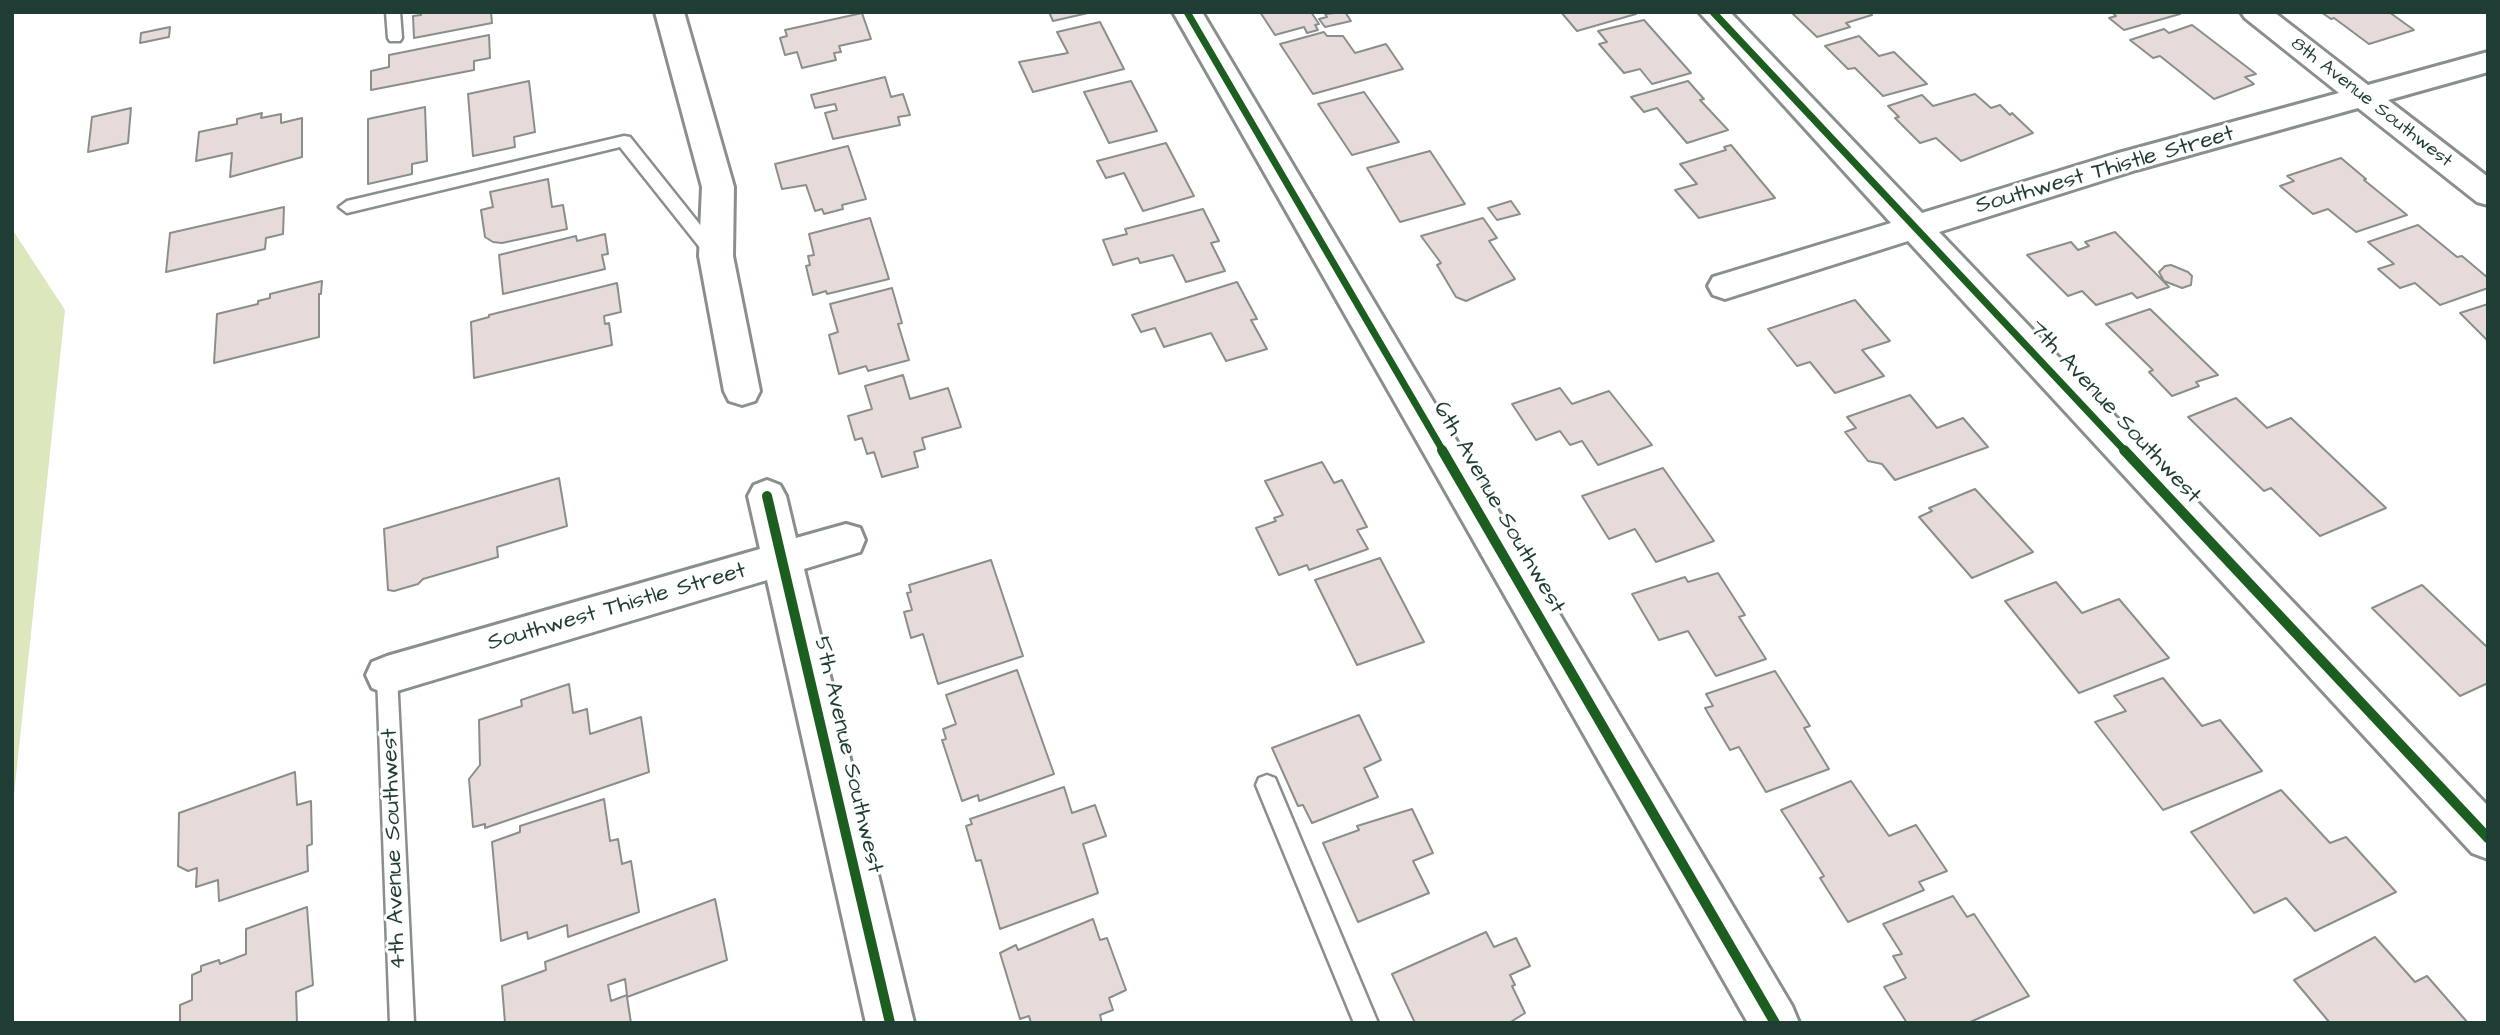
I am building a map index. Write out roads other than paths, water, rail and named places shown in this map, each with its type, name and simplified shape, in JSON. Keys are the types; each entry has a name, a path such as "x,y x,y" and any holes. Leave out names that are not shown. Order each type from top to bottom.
{"street":[{"path":"669,12 718,187 716,256 742,391"},
{"name":"6th Avenue Southwest","path":"1187,12 1774,1023"},
{"name":"7th Avenue Southwest","path":"1713,12 2488,838"},
{"name":"8th Avenue Southwest","path":"2255,12 2488,194"},
{"name":"Southwest Thistle Street","path":"1725,286 2126,162 2488,62"},
{"name":"5th Avenue Southwest","path":"767,496 890,1023"},
{"name":"Southwest Thistle Street","path":"387,675 846,540"}],"lane":[{"path":"393,12 395,38"},
{"path":"347,207 624,141 716,256"},
{"name":"4th Avenue Southwest","path":"387,675 402,1023"},
{"path":"1267,785 1366,1023"}]}
